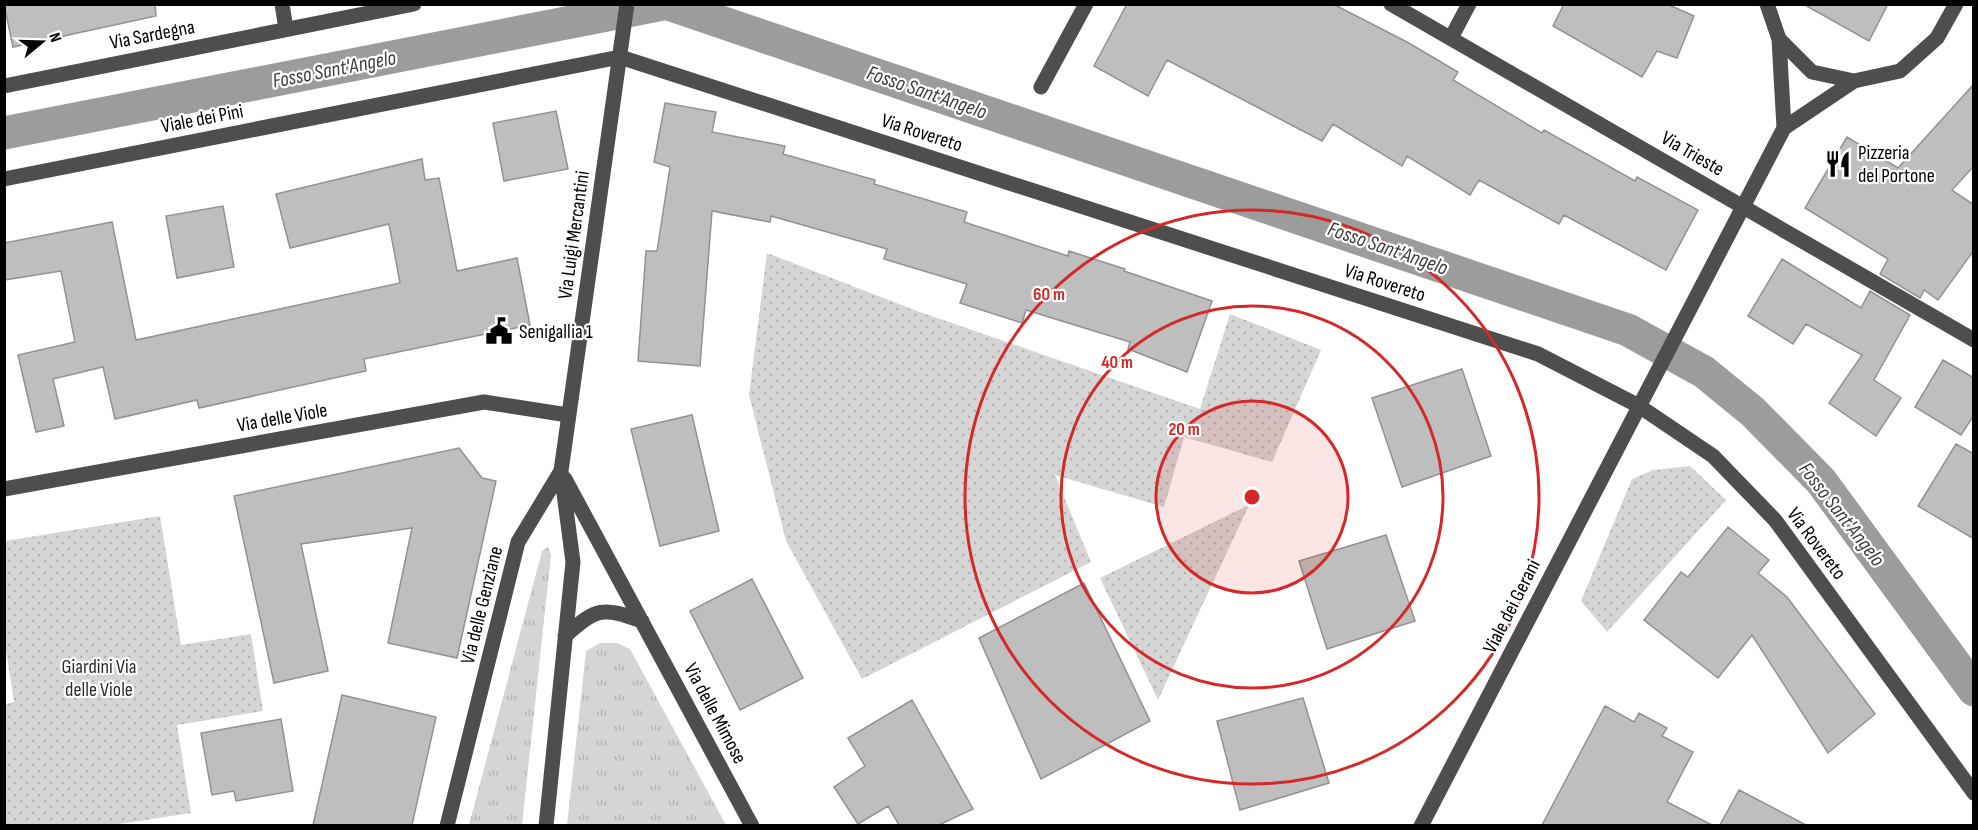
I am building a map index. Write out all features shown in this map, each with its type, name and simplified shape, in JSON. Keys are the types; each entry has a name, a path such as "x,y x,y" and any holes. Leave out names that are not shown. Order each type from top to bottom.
{"street":[{"path":"282,4 286,29"},
{"name":"Via Sardegna","path":"4,86 414,4"},
{"name":"Via Luigi Mercantini","path":"561,471 627,4"},
{"path":"1041,87 1086,4"},
{"name":"Via Trieste","path":"1391,4 1974,340"},
{"path":"1451,38 1469,4"},
{"path":"1767,4 1779,39 1784,128"},
{"path":"1784,128 1854,81 1900,71 1937,38 1956,4"},
{"path":"1779,39 1812,72 1854,81"},
{"name":"Viale dei Pini","path":"4,179 620,57"},
{"name":"Via Rovereto","path":"620,57 1538,354 1639,406 1713,456 1775,520 1974,793"},
{"name":"Viale dei Gerani","path":"1421,825 1784,128"},
{"name":"Via delle Viole","path":"4,489 484,402 568,415"},
{"path":"546,825 573,562 561,471"},
{"name":"Via delle Mimose","path":"561,471 752,825"},
{"name":"Via delle Genziane","path":"447,825 518,542 561,471"},
{"path":"565,636 587,616 611,610 642,621"}],"green space":[{"path":"767,253 917,311 1200,409 1230,314 1321,350 1272,462 1184,437 1164,507 1055,475 1091,562 862,679 786,541 749,395"},
{"path":"1690,466 1726,500 1607,632 1581,601 1632,479 1653,470"},
{"path":"1249,505 1158,700 1100,578"},
{"name":"Giardini Via delle Viole","path":"160,516 181,645 251,634 263,711 177,725 191,813 113,825 5,825 5,704 14,702 5,644 5,541"},
{"path":"548,547 551,555 522,825 469,825 542,551"},
{"path":"600,643 617,643 630,649 726,825 567,825 586,651"}],"building":[{"path":"4,4 155,4 156,16 13,47"},
{"path":"1127,4 1333,4 1407,42 1458,72 1453,80 1542,133 1544,130 1635,181 1637,177 1698,210 1666,270 1564,215 1559,224 1479,180 1470,195 1407,156 1402,166 1333,124 1322,141 1167,60 1148,96 1094,66"},
{"path":"1564,4 1667,4 1694,16 1677,58 1657,51 1642,77 1553,26"},
{"path":"1803,4 1888,4 1869,41"},
{"path":"1974,84 1974,166 1952,190 1974,205 1974,250 1938,300 1924,290 1920,298 1880,274 1888,259 1805,208 1847,137 1898,168"},
{"path":"665,103 716,112 712,132 785,146 783,154 875,180 874,184 967,212 964,222 1068,256 1069,251 1212,301 1187,372 1128,349 1130,342 1026,310 1022,323 960,303 967,284 884,259 887,249 771,216 770,222 712,211 700,366 638,361 646,251 657,251 670,167 654,162"},
{"path":"556,111 568,169 504,181 493,123"},
{"path":"422,159 425,180 439,178 457,271 517,258 530,325 364,359 366,371 199,408 197,400 115,419 103,367 53,379 64,426 36,432 18,355 75,342 61,271 4,280 4,243 112,222 136,340 400,283 389,224 290,248 276,194"},
{"path":"223,206 234,267 177,278 166,216"},
{"path":"1782,259 1861,308 1870,291 1910,315 1874,380 1901,398 1876,436 1829,403 1862,355 1806,324 1793,344 1748,316"},
{"path":"1943,360 1974,378 1974,415 1961,435 1915,407"},
{"path":"1462,369 1491,456 1402,487 1372,398"},
{"path":"692,415 719,531 660,546 631,429"},
{"path":"1956,444 1974,454 1974,539 1918,506"},
{"path":"459,448 482,478 496,481 457,658 388,643 412,528 301,544 328,671 274,683 234,496"},
{"path":"1728,527 1769,560 1758,573 1787,597 1875,714 1828,753 1752,635 1718,678 1644,620 1681,572 1688,577"},
{"path":"1386,535 1415,621 1327,649 1299,561"},
{"path":"752,579 803,678 740,710 690,611"},
{"path":"1084,583 1150,721 1041,779 979,638"},
{"path":"342,695 436,717 412,825 313,825"},
{"path":"1303,698 1329,783 1240,810 1217,721"},
{"path":"912,700 973,809 939,825 899,825 888,806 858,824 834,787 865,766 848,738"},
{"path":"1605,706 1634,722 1639,713 1667,728 1662,736 1693,752 1667,802 1712,825 1542,825"},
{"path":"281,719 293,791 236,801 234,791 212,795 201,733"},
{"path":"1739,790 1806,825 1720,825"}],"waterway":[{"name":"Fosso Sant'Angelo","path":"4,133 663,4"},
{"name":"Fosso Sant'Angelo","path":"668,4 1628,330 1704,372 1753,412 1821,481 1974,690"}],"place":[{"name":"Pizzeria del Portone","path":"1838,164"},
{"name":"Senigallia 1","path":"499,331"}]}
